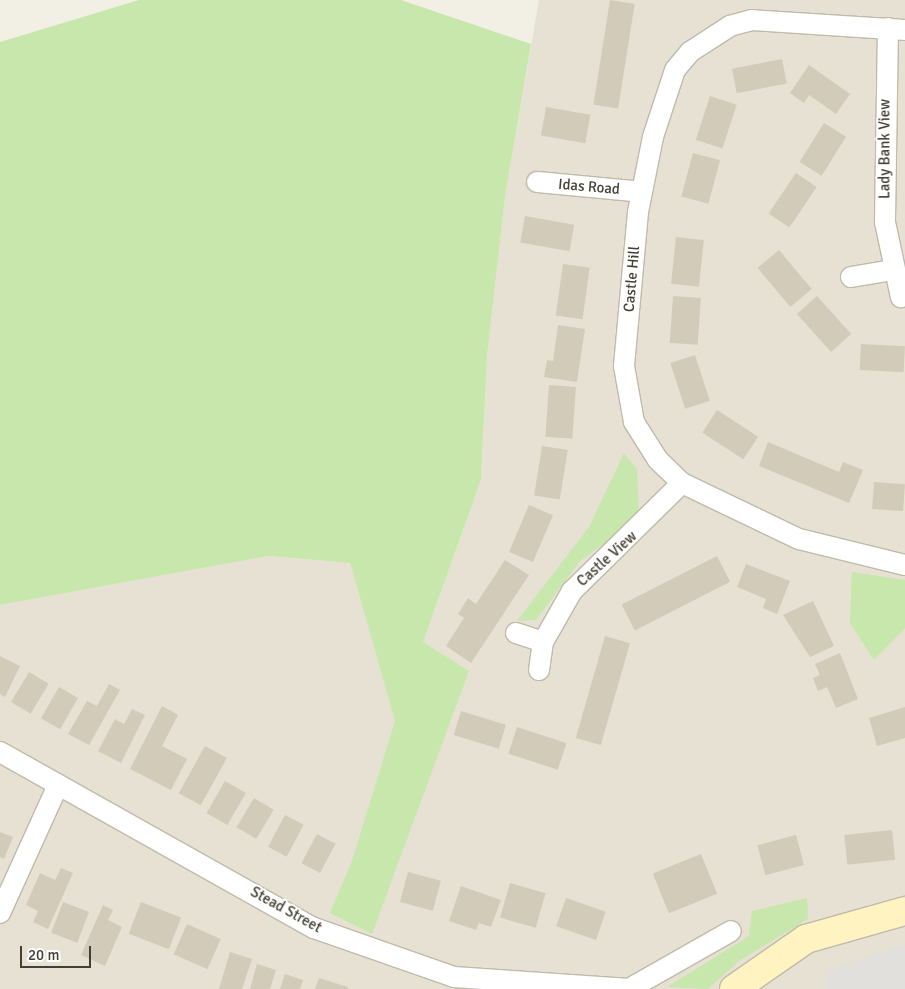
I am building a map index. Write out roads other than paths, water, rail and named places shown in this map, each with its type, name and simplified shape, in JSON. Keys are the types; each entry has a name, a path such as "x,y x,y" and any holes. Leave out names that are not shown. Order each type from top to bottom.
{"main road":[{"path":"734,989 806,939 905,911"}],"street":[{"name":"Castle Hill","path":"896,29 752,20 707,38 675,70 653,137 642,192 624,366 627,394 644,440 682,483 799,539 905,565"},
{"name":"Lady Bank View","path":"896,29 885,222 893,270 901,297"},
{"name":"Idas Road","path":"536,182 642,192"},
{"path":"851,277 893,270"},
{"name":"Castle View","path":"539,670 543,642 572,591 682,483"},
{"path":"516,633 543,642"},
{"name":"Stead Street","path":"0,752 314,928 403,961 487,982 630,989"},
{"path":"0,913 58,785"},
{"path":"630,989 731,931"}]}
